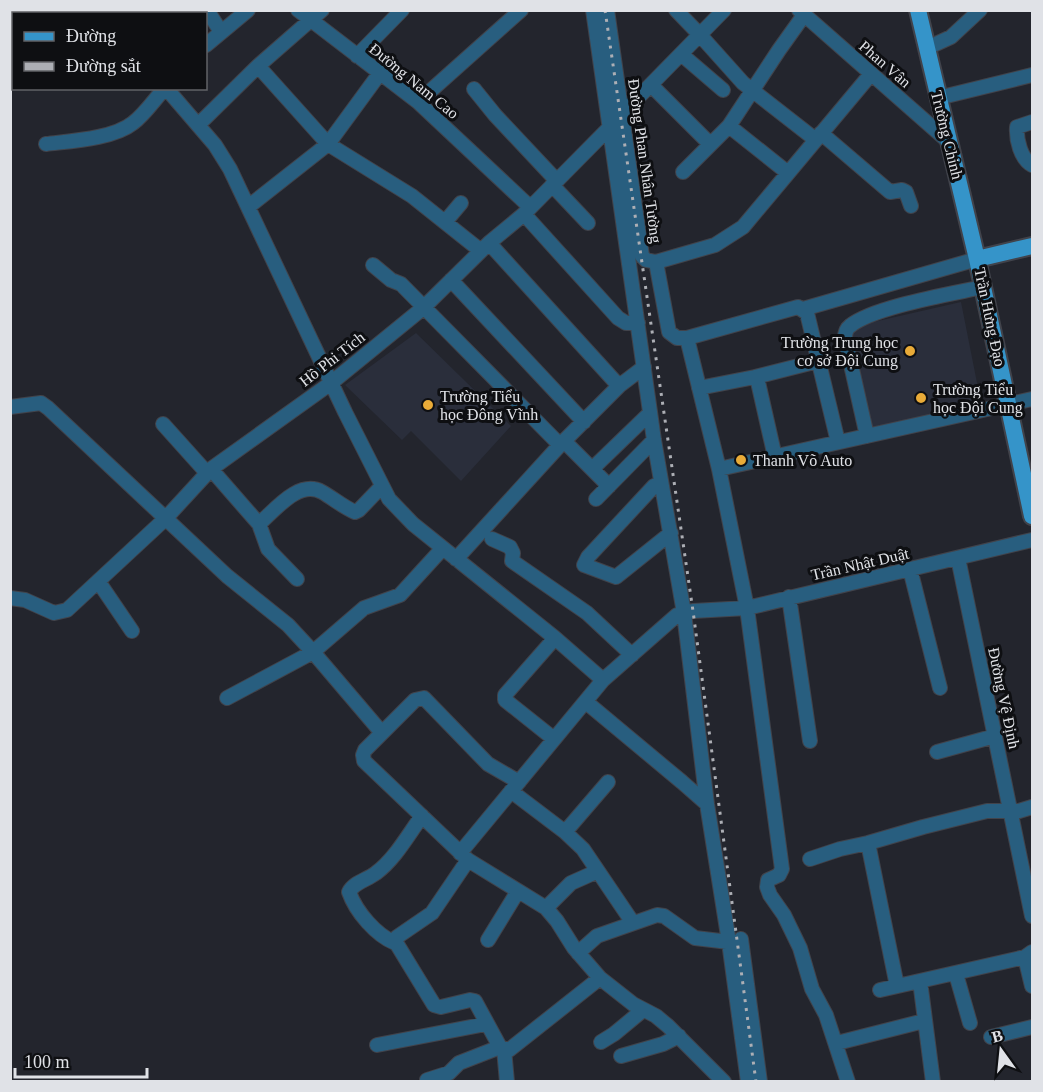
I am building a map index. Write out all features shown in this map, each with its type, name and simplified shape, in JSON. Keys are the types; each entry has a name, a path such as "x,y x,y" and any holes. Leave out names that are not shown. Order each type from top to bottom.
{"main road":[{"name":"Trường Chinh","path":"918,10 977,259"},
{"path":"977,259 1032,246"},
{"name":"Trần Hưng Đạo","path":"977,259 1032,516"}],"street":[{"path":"207,10 222,32"},
{"path":"207,44 248,10"},
{"name":"Đường Nam Cao","path":"298,10 310,22 418,102 527,211 618,318 631,324 638,323"},
{"path":"199,124 258,66 322,10"},
{"path":"357,56 402,10"},
{"path":"418,102 520,10"},
{"path":"592,10 654,440 671,533 689,612 707,804 735,940 760,1082"},
{"name":"Đường Phan Nhân Tường","path":"607,10 642,256 646,260 656,262 669,332 677,338 687,338"},
{"path":"676,10 743,83 819,136 890,192 904,191 911,206"},
{"path":"622,114 724,10"},
{"path":"927,48 951,37 980,10"},
{"path":"683,172 729,126 802,13"},
{"name":"Phan Vân","path":"802,13 949,142"},
{"path":"681,54 723,90"},
{"path":"258,66 328,144 411,196 445,222 485,247 619,386"},
{"path":"248,207 328,144 380,73"},
{"path":"656,262 715,245 743,227 871,74"},
{"path":"938,98 1032,75"},
{"path":"651,85 710,144"},
{"path":"474,89 588,223"},
{"path":"46,144 97,137 126,127 168,90"},
{"path":"170,90 215,145 230,169 389,499 413,524 555,638 603,680"},
{"path":"1032,122 1017,127 1016,134 1024,159 1032,165"},
{"path":"729,126 788,173"},
{"name":"Hồ Phi Tích","path":"10,598 25,600 54,613 67,610 165,519 209,471 331,382 423,309 485,247 527,211 610,127"},
{"path":"445,222 461,203"},
{"path":"803,309 977,259"},
{"path":"373,265 391,280 401,284 423,309 609,486"},
{"path":"451,280 584,423"},
{"path":"867,436 844,338 848,327 869,316 897,307 983,287"},
{"path":"838,442 807,313 803,309 798,307 687,338 719,469 747,608 782,869 779,875 768,880 767,887 798,943 814,994 826,1015 837,1043 848,1082"},
{"path":"699,388 818,361"},
{"path":"456,559 562,443 619,386 644,368"},
{"path":"755,377 775,457"},
{"path":"719,469 1032,399"},
{"path":"10,407 41,403 227,576 288,625 382,733"},
{"path":"592,469 650,413"},
{"path":"163,424 259,524 268,549 297,579"},
{"path":"596,499 654,440"},
{"path":"661,483 646,494 588,557 584,565 616,577 671,533"},
{"path":"259,524 299,490 314,488 355,512 382,486"},
{"path":"492,539 510,547 513,553 512,561 587,613 632,655"},
{"name":"Trần Nhật Duật","path":"689,612 747,608 1032,540"},
{"path":"227,698 313,652 364,608 400,595 443,548"},
{"name":"Đường Vệ Định","path":"958,558 1032,916"},
{"path":"910,569 940,688"},
{"path":"98,581 132,631"},
{"path":"789,597 810,741"},
{"path":"395,943 397,937 432,913 464,856 515,787 603,680 677,615 689,612"},
{"path":"554,739 505,700 505,695 555,638"},
{"path":"633,923 583,849 488,764 424,699 415,700 365,750 364,761 464,856 546,908 578,953 600,978 643,1010 656,1016 724,1082"},
{"path":"585,702 707,804"},
{"path":"937,752 995,736"},
{"path":"565,832 608,782"},
{"path":"810,859 916,828 987,811 1019,811 1032,807"},
{"path":"422,816 389,861 376,874 352,886 349,892 379,935 395,943 434,1005 441,1007 473,1000 477,1004 486,1024 502,1048 507,1082"},
{"path":"868,843 897,986"},
{"path":"546,908 571,883 598,871"},
{"path":"488,940 518,891"},
{"path":"578,953 597,936 661,914 695,938 735,940"},
{"path":"735,940 748,1082"},
{"path":"880,990 956,974 1029,954 1032,986"},
{"path":"956,974 970,1023"},
{"path":"427,1080 449,1073 459,1063 502,1048 511,1049 600,978"},
{"path":"920,981 933,1082"},
{"path":"601,1041 614,1034 643,1010"},
{"path":"837,1043 924,1021"},
{"path":"377,1045 486,1024"},
{"path":"991,1037 1032,1027"},
{"path":"621,1056 663,1044 679,1036"}],"shaded area":[{"path":"961,302 982,408 870,433 848,334 856,326"},
{"name":"Trường Tiểu học Đông Vĩnh","path":"416,333 511,426 461,481 411,431 402,440 345,385"}],"railway":[{"path":"605,10 693,611 756,1082"}],"place":[{"name":"Trường Trung học cơ sở Đội Cung","path":"910,351"},
{"name":"Trường Tiểu học Đội Cung","path":"921,398"},
{"name":"Trường Tiểu học Đông Vĩnh","path":"428,405"},
{"name":"Thanh Võ Auto","path":"741,460"}]}
